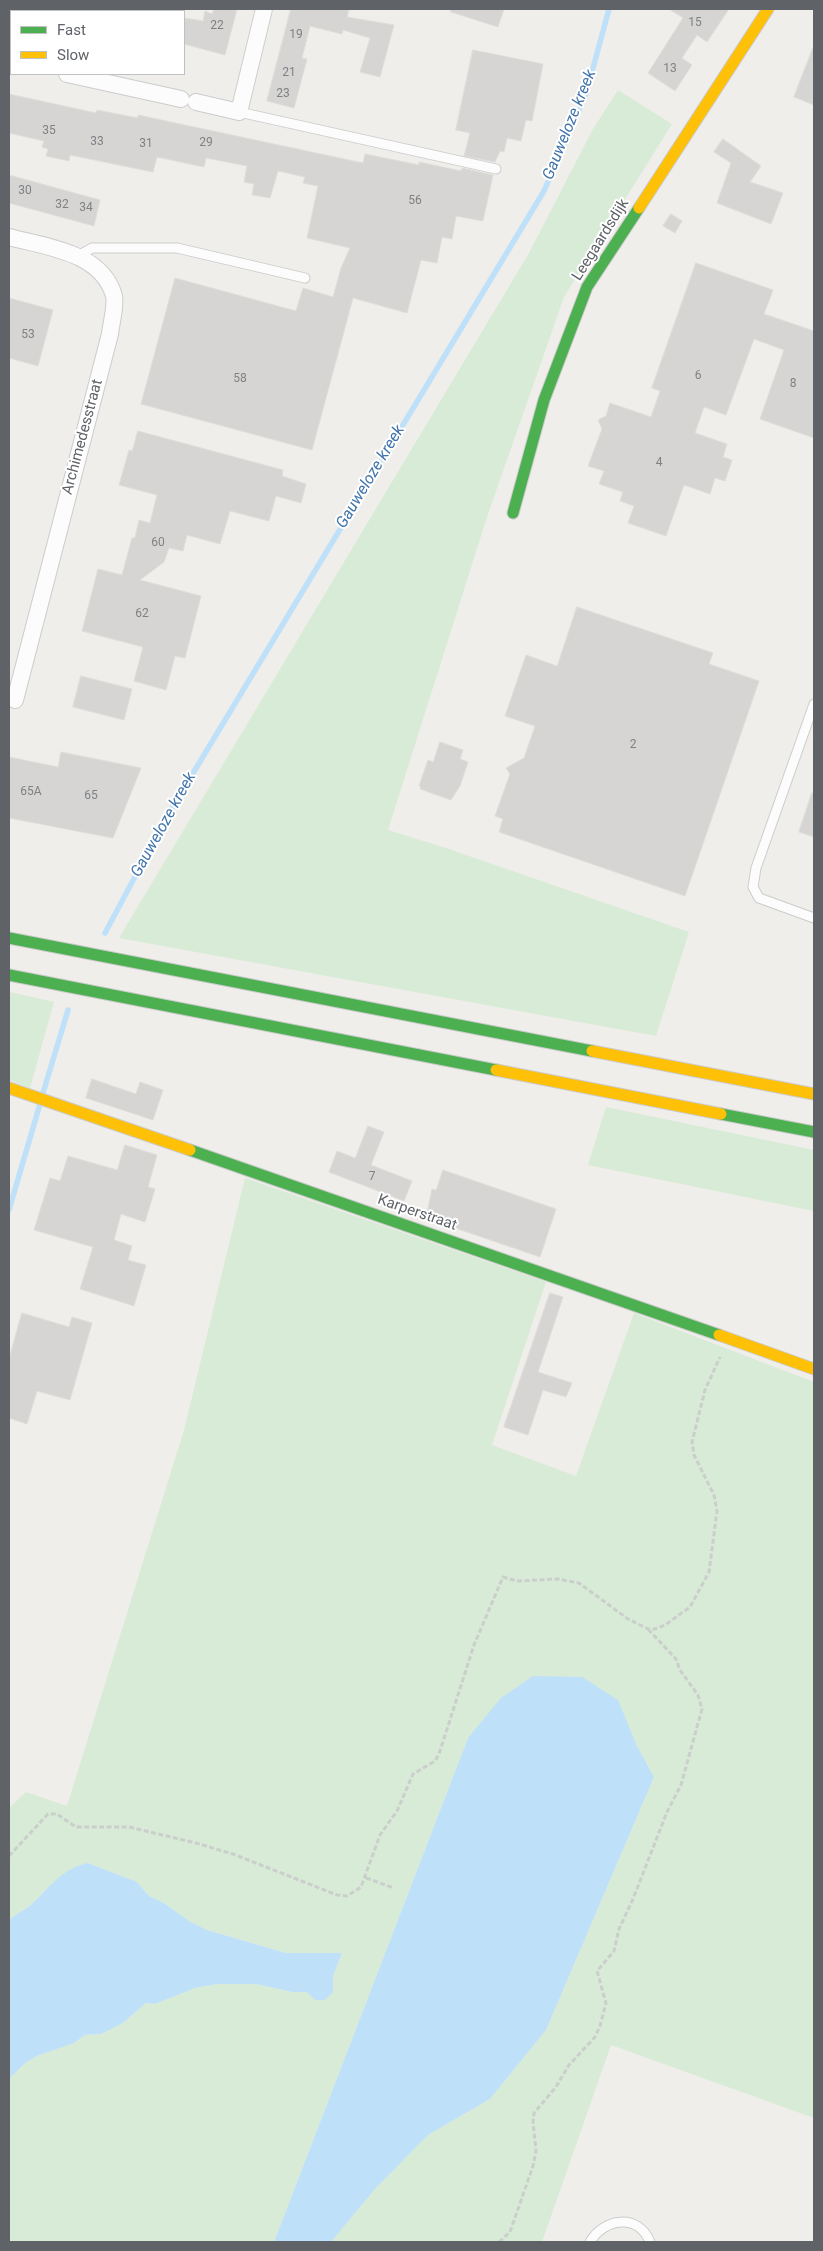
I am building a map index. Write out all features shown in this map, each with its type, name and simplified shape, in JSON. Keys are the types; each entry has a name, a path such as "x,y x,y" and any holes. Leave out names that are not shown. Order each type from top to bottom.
{"main road":[{"name":"Leegaardsdijk","path":"512,512 544,400 587,287 768,9"},
{"path":"9,938 814,1094"},
{"path":"9,975 814,1132"},
{"name":"Karperstraat","path":"10,1089 814,1369"}],"street":[{"path":"78,75 238,112 264,9"},
{"name":"Archimedesstraat","path":"9,237 78,256 100,272 114,297 110,334 14,700"}],"lane":[{"path":"238,112 496,169"},
{"path":"78,256 92,248 177,248 304,278"},
{"path":"814,704 756,868 753,887 759,898 814,918"},
{"path":"590,2242 596,2232 608,2224 623,2222 637,2226 650,2242"}],"path":[{"path":"648,1629 655,1629 666,1625 690,1607 709,1572 717,1511 714,1495 694,1455 692,1442 705,1390 717,1361 730,1339"},
{"path":"9,1856 48,1814 57,1814 76,1827 130,1827 196,1843 233,1854 338,1895 347,1896 356,1892 366,1878 380,1835 397,1811 413,1774 435,1761 439,1754 474,1645 503,1577 517,1580 558,1579 579,1583 628,1619 648,1629 676,1659 680,1670 698,1694 702,1709 681,1786 667,1812 633,1900 619,1929 614,1951 597,1971 606,2003 605,2012 596,2037 569,2065 556,2087 534,2113 533,2123 536,2150 533,2166 510,2232 499,2242"},
{"path":"366,1878 394,1888"}],"green space":[{"path":"618,90 672,124 564,297 487,517 388,830 443,847 689,932 656,1036 119,938 529,253 593,129"},
{"path":"9,992 54,1002 30,1088 9,1080"},
{"path":"606,1107 814,1150 814,1211 588,1165"},
{"path":"245,1178 546,1282 492,1445 576,1476 634,1313 814,1382 814,2118 611,2045 542,2242 331,2242 375,2189 428,2135 490,2099 546,2030 654,1777 636,1744 468,1738 274,2242 9,2242 9,2079 25,2063 37,2056 74,2043 85,2035 101,2034 123,2023 146,2003 155,2004 195,1988 217,1984 256,1984 292,1992 333,1992 333,1976 342,1953 286,1953 207,1930 189,1921 164,1903 149,1896 137,1882 88,1863 45,1890 33,1903 9,1920 9,1808 26,1792 67,1806 184,1430"}],"water":[{"path":"533,1676 582,1677 618,1700 636,1744 654,1777 546,2030 490,2099 428,2135 375,2189 331,2242 274,2242 468,1738 501,1698"},
{"path":"88,1863 137,1882 149,1896 164,1903 189,1921 207,1930 286,1953 342,1953 333,1976 333,1992 325,2000 315,2000 307,1992 292,1992 256,1984 217,1984 195,1988 155,2004 146,2003 123,2023 101,2034 85,2035 74,2043 37,2056 25,2063 9,2079 9,1920 31,1904 65,1873"}],"building":[{"path":"214,9 237,9 225,55 185,44 185,18 203,21 205,11 212,14"},
{"path":"291,9 349,9 347,17 394,25 380,77 360,72 370,38 343,30 342,34 310,26 302,58 307,59 294,108 267,101"},
{"path":"451,9 504,9 498,27 451,12"},
{"path":"669,9 729,9 707,42 697,35 682,58 692,65 675,91 648,73 683,18"},
{"path":"814,48 814,105 794,97"},
{"path":"473,50 543,64 532,121 526,120 521,141 507,138 504,152 500,151 495,162 464,156 470,133 456,130"},
{"path":"9,94 96,113 97,110 138,118 138,115 363,163 365,154 419,165 419,162 461,171 462,168 493,175 483,221 456,216 452,239 442,237 437,263 421,260 407,313 353,298 312,450 141,404 175,278 296,311 303,288 333,297 341,268 350,248 307,238 318,186 303,183 305,177 278,171 270,198 252,195 254,184 244,182 247,166 206,158 204,167 157,157 153,172 70,155 69,161 46,156 48,149 42,147 44,141 9,133"},
{"path":"723,139 761,166 750,182 783,193 771,224 717,203 731,163 714,152"},
{"path":"9,175 100,200 94,226 9,203"},
{"path":"671,214 682,221 675,233 663,226"},
{"path":"696,263 773,290 764,314 814,331 814,438 760,419 784,350 754,339 726,415 704,407 695,433 727,444 723,457 732,460 725,481 715,478 710,494 684,485 666,536 628,523 634,506 620,501 623,492 599,484 604,471 588,466 602,429 598,420 606,416 610,403 651,417 660,391 652,388"},
{"path":"9,298 53,310 38,366 9,358"},
{"path":"138,431 283,470 282,476 306,484 301,503 276,496 269,521 230,511 220,544 187,535 183,551 169,548 164,562 140,580 201,596 185,658 175,656 166,690 134,681 143,647 82,631 98,569 122,575 139,520 150,523 157,495 119,485 129,450 132,451"},
{"path":"577,607 713,653 709,664 759,681 685,896 499,832 503,819 495,816 510,774 506,768 524,758 535,726 505,716 526,655 557,666"},
{"path":"81,676 132,689 124,720 73,707"},
{"path":"440,742 463,750 460,759 468,762 460,786 451,800 420,789 421,787 419,786 428,760 433,762"},
{"path":"61,752 141,768 113,838 9,818 9,757 58,767"},
{"path":"812,793 814,794 814,837 799,832"},
{"path":"92,1079 136,1094 140,1082 163,1090 153,1120 86,1098"},
{"path":"368,1126 384,1132 371,1165 412,1181 404,1201 329,1172 337,1151 355,1158"},
{"path":"125,1145 157,1155 148,1187 155,1189 145,1222 121,1214 114,1240 132,1246 128,1260 146,1265 134,1306 80,1289 93,1247 34,1230 50,1178 60,1181 68,1156 117,1170"},
{"path":"443,1170 556,1209 540,1257 426,1218 432,1189 436,1190"},
{"path":"550,1293 563,1297 538,1372 572,1383 566,1397 543,1390 528,1435 504,1427"},
{"path":"22,1313 69,1327 72,1317 92,1323 70,1400 37,1391 27,1424 9,1418 9,1359"}],"waterway":[{"name":"Gauweloze kreek","path":"105,933 169,813 544,191 586,94 609,9"},
{"name":"Gauweloze kreek","path":"43,1093 68,1010"},
{"name":"Gauweloze kreek","path":"9,1210 40,1104"}],"traffic: fast":[{"path":"513,513 544,400 587,287 639,208"},
{"path":"9,938 592,1051"},
{"path":"9,975 496,1070"},
{"path":"721,1114 814,1132"},
{"path":"190,1150 719,1335"}],"traffic: slow":[{"path":"639,208 768,9"},
{"path":"592,1051 814,1094"},
{"path":"496,1070 721,1114"},
{"path":"9,1088 190,1150"},
{"path":"719,1335 814,1369"}]}
